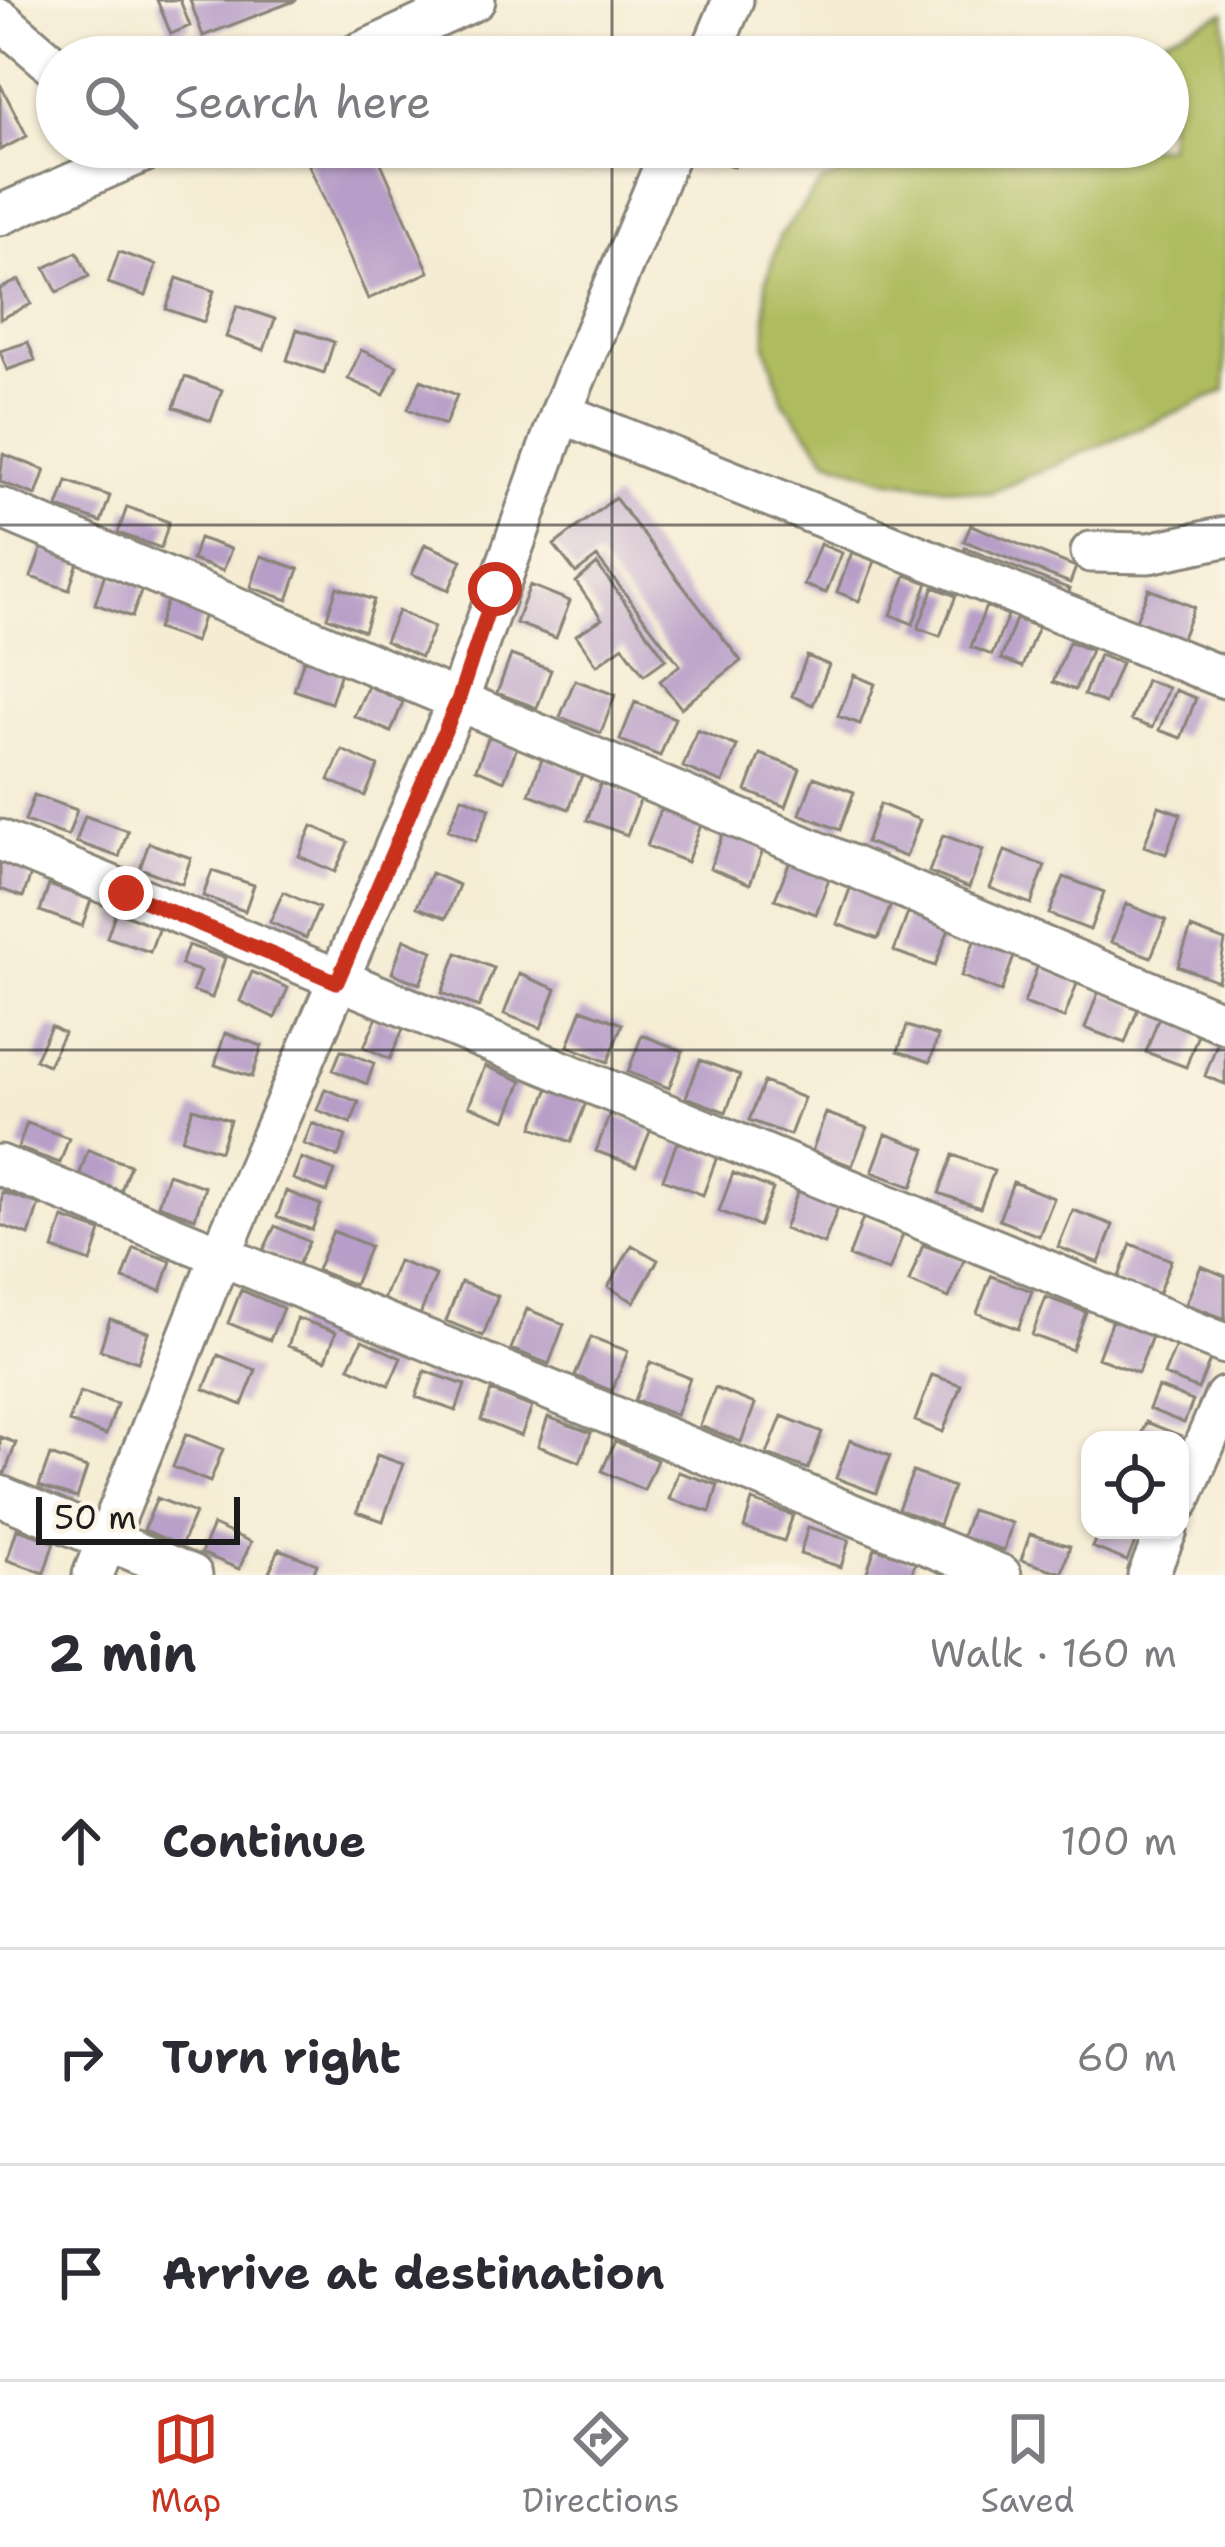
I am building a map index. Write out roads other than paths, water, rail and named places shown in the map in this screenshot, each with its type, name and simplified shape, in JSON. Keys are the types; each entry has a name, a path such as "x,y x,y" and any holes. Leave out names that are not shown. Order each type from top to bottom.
{"street":[{"path":"397,36 475,0"},
{"path":"718,36 733,0"},
{"path":"0,19 36,50"},
{"path":"0,215 101,168"},
{"path":"100,1558 221,1254 459,698 561,412 663,168"},
{"path":"561,412 1225,678"},
{"path":"0,508 1225,1023"},
{"path":"1091,552 1149,553 1225,537"},
{"path":"0,840 1225,1344"},
{"path":"0,1165 1001,1575"},
{"path":"1189,1480 1225,1397"},
{"path":"0,1496 100,1558 192,1575"},
{"path":"1148,1575 1163,1539"}]}
